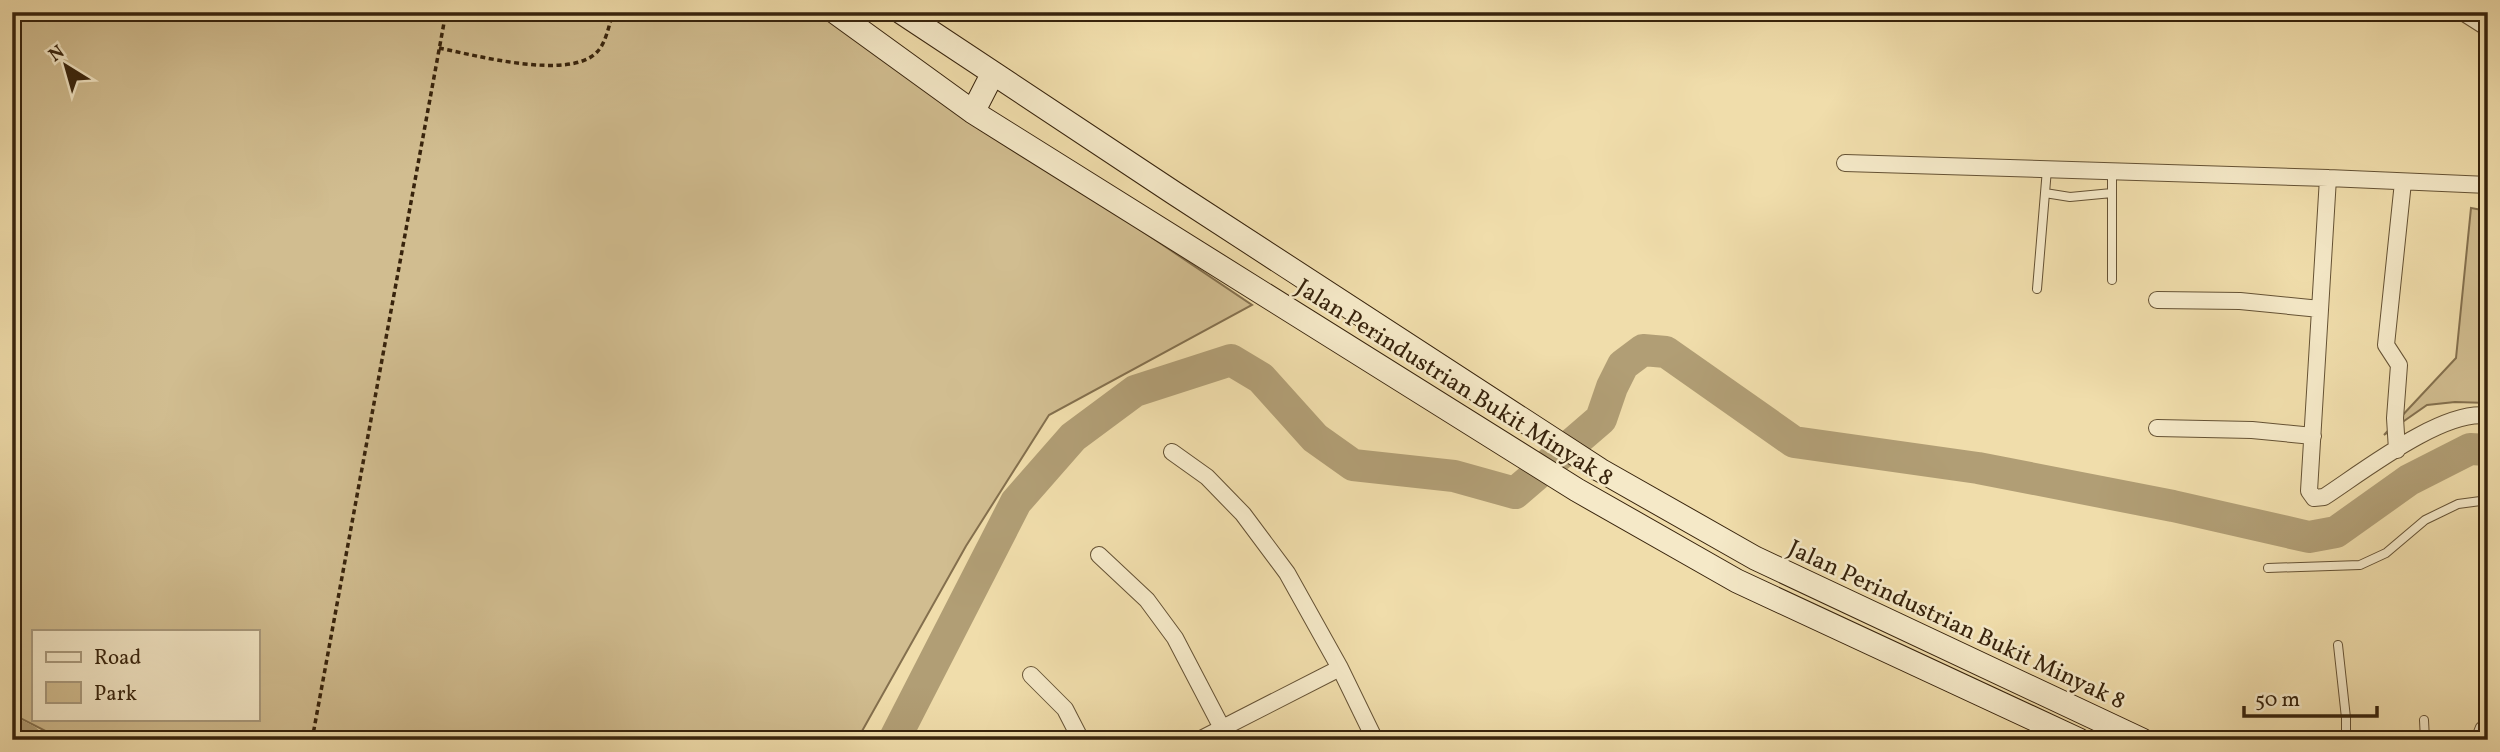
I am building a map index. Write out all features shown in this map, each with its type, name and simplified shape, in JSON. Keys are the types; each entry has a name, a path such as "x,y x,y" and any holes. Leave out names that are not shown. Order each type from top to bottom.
{"street":[{"name":"Jalan Perindustrian Bukit Minyak 8","path":"835,12 973,112 1577,490 1737,581 2078,740"},
{"name":"Jalan Perindustrian Bukit Minyak 8","path":"901,12 1600,470 1755,558 2143,740"},
{"path":"973,112 993,73"},
{"path":"1845,163 2328,178 2488,186"},
{"path":"2328,178 2309,491 2314,498 2323,497 2444,424 2477,414 2488,416"},
{"path":"2397,450 2395,418 2399,365 2386,345 2403,182"},
{"path":"2157,300 2240,301 2320,309"},
{"path":"2157,428 2252,430 2312,436"},
{"path":"1172,452 1207,477 1243,514 1287,573 1340,668 1375,740"},
{"path":"1099,555 1147,600 1175,638 1222,728"},
{"path":"1199,740 1340,668"},
{"path":"1031,675 1065,709 1081,740"}],"lane":[{"path":"2455,12 2488,33"},
{"path":"2036,289 2047,169"},
{"path":"2112,171 2112,280"},
{"path":"2045,194 2070,197 2112,193"},
{"path":"2268,568 2360,565 2386,552 2426,520 2458,504 2488,500"},
{"path":"2338,645 2346,740"},
{"path":"2424,720 2425,740"},
{"path":"2475,740 2480,727 2488,720"}],"path":[{"path":"312,740 446,12"},
{"path":"439,48 531,65 586,61 598,51 613,12"}],"green space":[{"path":"12,12 817,12 1252,305 1049,415 966,546 857,740 63,740 12,714"},
{"path":"2471,208 2488,211 2488,403 2427,405 2384,435 2456,358"}],"waterway":[{"path":"894,740 1016,502 1073,437 1135,391 1231,360 1261,378 1315,438 1353,465 1454,476 1515,493 1601,419 1623,365 1643,350 1666,352 1794,442 1978,468 2173,506 2309,537 2336,532 2409,480 2470,449 2488,450"},
{"path":"12,733 26,740"}]}
